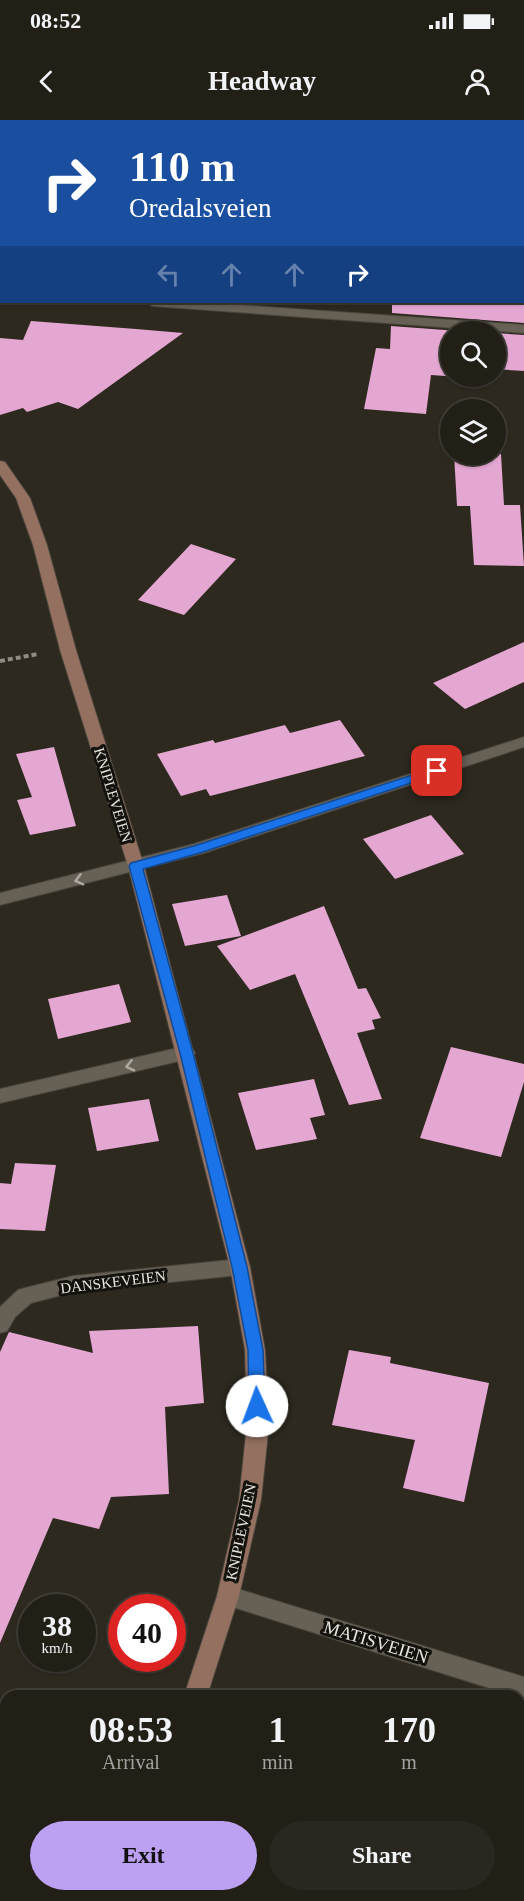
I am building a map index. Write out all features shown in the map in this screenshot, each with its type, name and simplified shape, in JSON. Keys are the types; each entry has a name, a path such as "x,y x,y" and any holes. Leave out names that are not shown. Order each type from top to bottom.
{"street":[{"path":"166,303 524,329"},
{"name":"KNIPLEVEIEN","path":"0,465 23,498 40,545 68,650 136,866 240,1267 255,1350 258,1424 250,1500 228,1596 198,1690"},
{"path":"0,899 198,849 524,742"},
{"path":"0,1096 186,1053"},
{"name":"DANSKEVEIEN","path":"0,1325 8,1311 25,1296 73,1284 240,1267"},
{"name":"MATISVEIEN","path":"228,1596 524,1688"}],"path":[{"path":"0,661 16,656 68,650"}],"building":[{"path":"392,303 524,303 524,323 392,313"},
{"path":"31,321 183,333 78,409 58,402 27,412 23,408 0,415 0,338 23,340"},
{"path":"391,326 440,330 440,376 431,375 426,414 364,409 376,348 390,349"},
{"path":"506,334 524,335 524,371 506,370"},
{"path":"455,465 502,465 504,505 520,505 524,566 474,565 470,506 457,506"},
{"path":"191,544 236,559 184,615 138,600"},
{"path":"524,642 524,682 465,709 433,683"},
{"path":"340,720 365,756 210,796 206,789 181,796 157,754 213,740 215,743 285,725 290,733"},
{"path":"54,747 76,826 30,835 17,800 32,797 16,754"},
{"path":"431,815 464,854 395,879 363,839"},
{"path":"227,895 241,936 185,946 172,904"},
{"path":"324,906 358,989 366,988 381,1018 372,1020 375,1029 357,1033 382,1099 349,1105 295,974 250,990 217,946"},
{"path":"119,984 131,1022 58,1039 48,999"},
{"path":"451,1047 524,1064 524,1082 501,1157 420,1138"},
{"path":"314,1079 325,1115 310,1118 317,1139 256,1150 238,1093"},
{"path":"149,1099 159,1141 97,1151 88,1108"},
{"path":"15,1163 56,1165 45,1231 0,1229 0,1183 11,1184"},
{"path":"198,1326 204,1403 165,1407 169,1494 111,1497 99,1529 53,1518 21,1594 18,1594 18,1601 0,1643 0,1352 9,1332 93,1353 89,1331"},
{"path":"349,1350 391,1357 390,1363 489,1383 464,1502 403,1488 415,1440 332,1425"}],"route":[{"path":"257,1406 255,1350 240,1267 136,866 198,849 437,771"}]}
